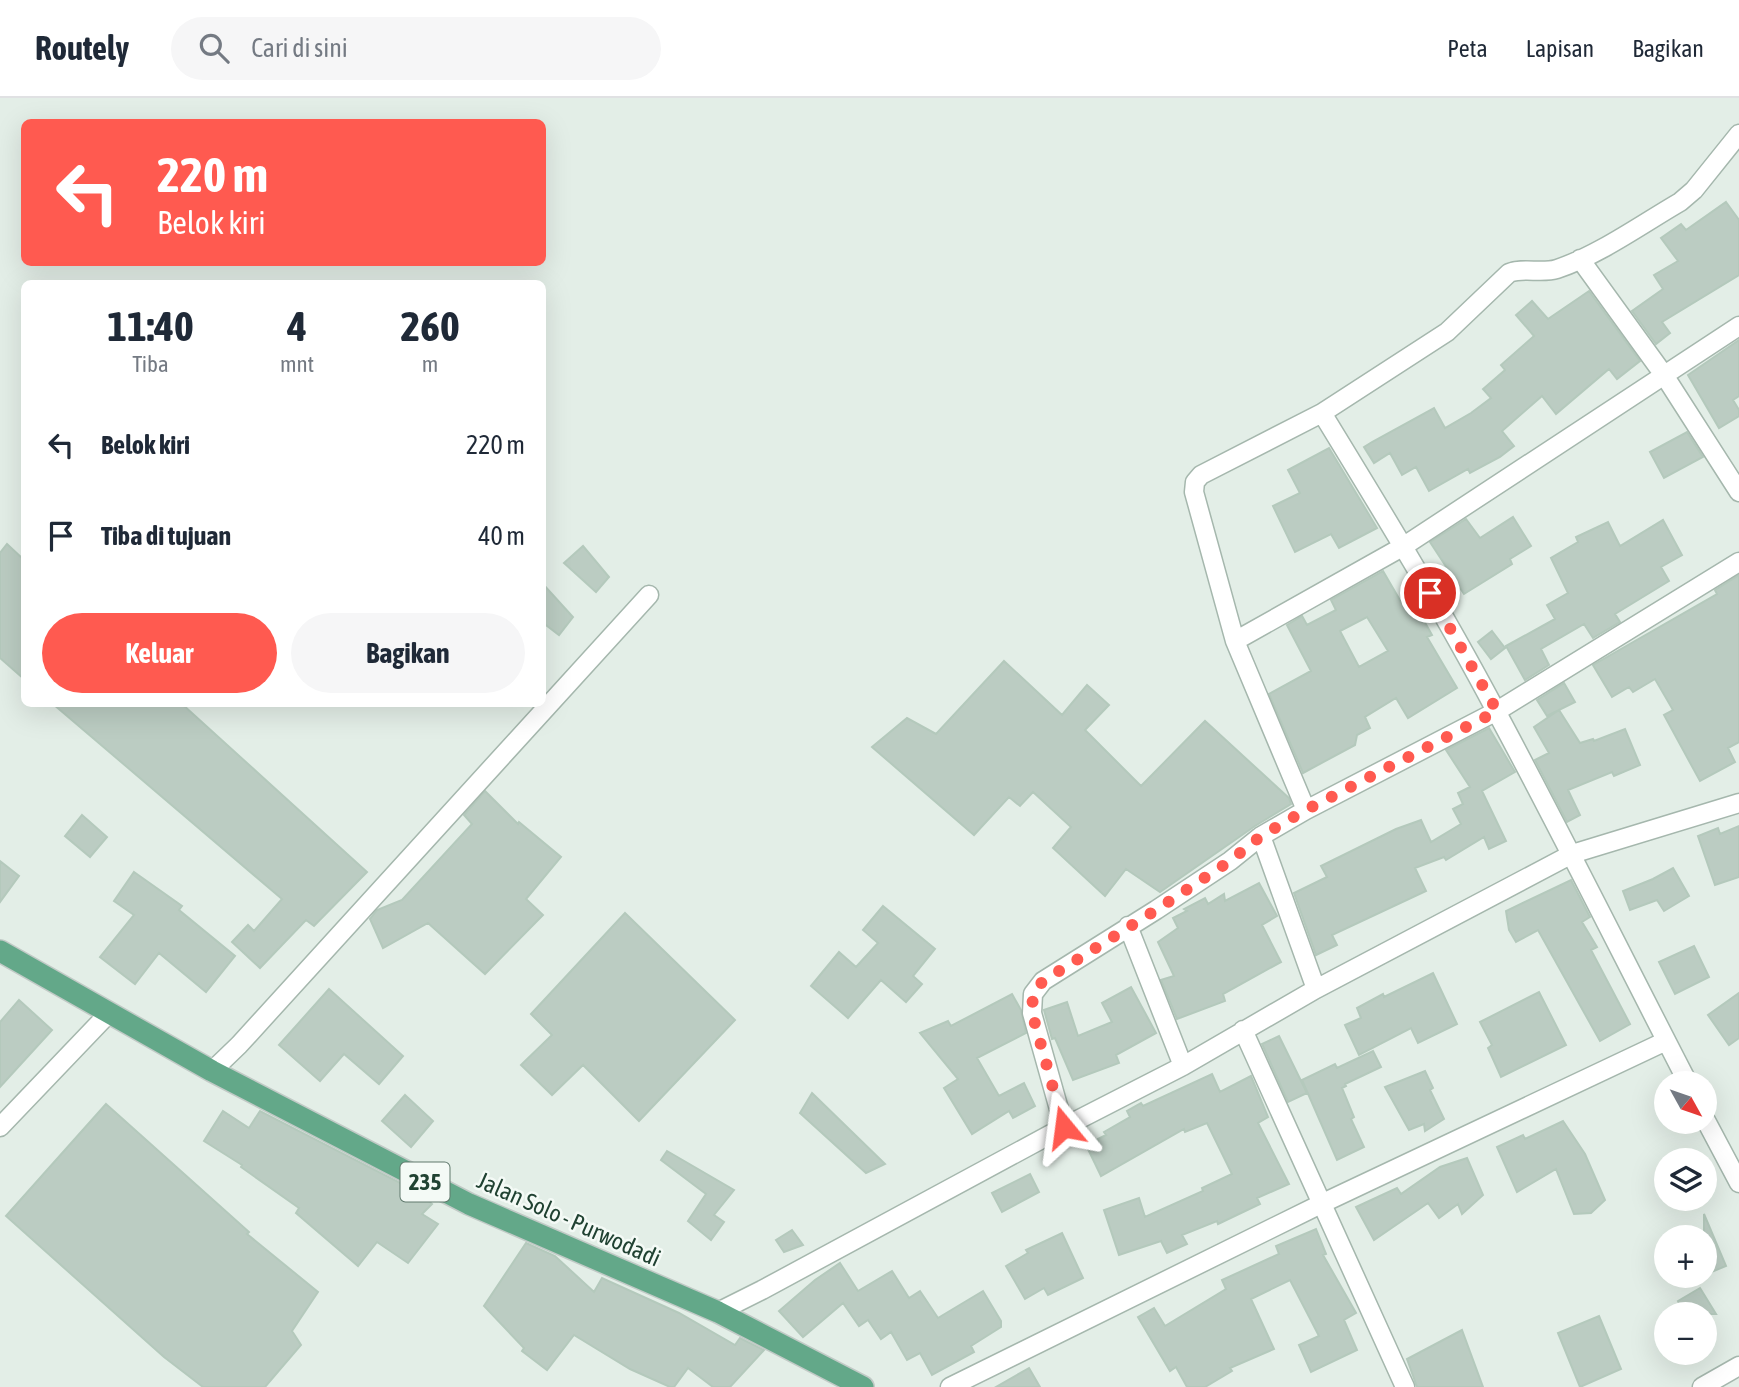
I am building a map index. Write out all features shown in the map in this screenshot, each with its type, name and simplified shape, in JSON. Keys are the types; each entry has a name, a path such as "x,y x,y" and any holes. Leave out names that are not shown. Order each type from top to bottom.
{"main road":[{"name":"Jalan Solo - Purwodadi","path":"0,951 212,1071 469,1204 718,1312 863,1387"}],"street":[{"path":"1306,810 1235,640 1194,492 1195,481 1201,475 1322,414 1447,331 1509,272 1518,269 1553,270 1580,259 1680,202 1694,190 1739,134"},
{"path":"1580,259 1664,375 1739,492"},
{"path":"1235,640 1404,546 1739,326"},
{"path":"1322,414 1404,546 1497,711 1682,1071"},
{"path":"1064,1127 1032,1013 1033,994 1051,974 1156,910 1230,861 1261,836 1497,711 1739,562"},
{"path":"212,1071 249,1034 649,595"},
{"path":"718,1312 1183,1066 1316,989 1572,855 1739,803"},
{"path":"1261,836 1316,989"},
{"path":"1128,926 1183,1066"},
{"path":"0,1127 109,1013"},
{"path":"1243,1030 1405,1387"},
{"path":"950,1387 1323,1203 1666,1041"},
{"path":"1717,1134 1733,1157 1739,1183"},
{"path":"1702,1387 1731,1376"}],"building":[{"path":"1726,202 1739,220 1739,275 1662,322 1670,333 1656,344 1632,311 1663,289 1654,275 1678,261 1661,238 1681,224 1686,230"},
{"path":"1589,291 1640,361 1617,379 1609,369 1556,414 1542,396 1502,431 1514,446 1470,473 1468,469 1429,491 1416,467 1402,475 1390,453 1374,463 1364,447 1372,442 1434,408 1445,428 1491,398 1483,389 1505,370 1501,365 1534,336 1516,315 1532,301 1548,319"},
{"path":"1739,340 1739,396 1733,400 1739,410 1739,416 1719,428 1688,375"},
{"path":"1687,432 1703,457 1664,478 1650,452"},
{"path":"1329,448 1377,528 1339,548 1331,534 1295,552 1273,506 1300,493 1288,470"},
{"path":"1513,517 1531,546 1510,559 1512,564 1464,594 1430,542 1466,519 1480,538"},
{"path":"1663,520 1682,555 1661,567 1669,581 1615,614 1620,622 1593,638 1584,624 1541,649 1549,665 1525,680 1506,646 1555,619 1547,605 1568,593 1551,558 1578,542 1576,537 1608,522 1620,546"},
{"path":"7,544 21,557 21,676 0,658 0,553"},
{"path":"583,546 609,577 596,592 564,563"},
{"path":"1383,571 1401,602 1410,596 1432,635 1427,637 1457,688 1408,718 1396,698 1365,717 1370,728 1357,735 1355,745 1303,773 1269,694 1311,671 1287,625 1302,616 1307,625 1336,610 1331,600","holes":["1367,617 1388,651 1359,667 1340,631"]},
{"path":"1739,575 1739,742 1728,748 1735,762 1700,781 1664,715 1673,710 1655,679 1633,692 1629,687 1612,697 1593,665 1717,594 1715,590"},
{"path":"546,587 573,617 559,635 546,625"},
{"path":"1492,631 1505,648 1491,659 1478,642"},
{"path":"1004,661 1062,715 1087,685 1109,705 1085,730 1141,786 1205,721 1289,798 1291,804 1160,892 1126,869 1105,896 1053,848 1071,827 1033,792 1020,806 1009,797 974,835 872,747 907,718 936,734"},
{"path":"1564,683 1575,702 1547,716 1537,700"},
{"path":"57,707 185,707 367,872 314,926 306,920 260,968 232,942 248,925 254,931 282,899"},
{"path":"1559,710 1580,743 1593,739 1594,741 1625,729 1640,765 1614,776 1612,772 1568,790 1580,815 1567,822 1535,760 1549,753 1534,727"},
{"path":"1489,728 1515,772 1482,791 1506,841 1489,849 1484,837 1446,860 1444,857 1415,868 1426,891 1332,935 1337,945 1316,955 1294,893 1327,877 1321,866 1396,829 1421,820 1431,842 1461,824 1453,809 1463,804 1458,793 1470,787 1446,750"},
{"path":"485,791 518,824 519,822 561,857 526,899 543,915 485,974 428,923 383,948 370,919 377,910 402,900 472,824 464,815"},
{"path":"82,815 107,837 90,857 65,836"},
{"path":"1739,826 1739,877 1715,885 1698,836 1718,828 1720,834"},
{"path":"0,861 19,876 0,902"},
{"path":"1673,868 1689,896 1664,911 1657,900 1630,910 1623,891"},
{"path":"134,872 182,906 179,910 235,956 206,992 159,953 135,984 100,957 134,915 114,901"},
{"path":"1571,880 1590,917 1582,922 1597,947 1591,950 1630,1024 1600,1041 1538,930 1516,942 1509,930 1506,911"},
{"path":"1259,883 1277,916 1262,925 1281,962 1223,994 1225,1001 1177,1019 1161,980 1174,976 1158,942 1178,928 1173,918 1187,911 1184,909 1205,898 1208,904 1224,894 1225,901"},
{"path":"883,906 935,949 913,976 922,984 906,1002 881,980 848,1018 811,986 839,952 856,967 878,943 863,930"},
{"path":"625,913 735,1020 639,1121 583,1065 552,1095 521,1065 552,1035 531,1014"},
{"path":"1694,946 1709,977 1675,994 1659,962"},
{"path":"1433,973 1457,1024 1418,1043 1411,1028 1359,1055 1345,1025 1361,1018 1357,1008"},
{"path":"1131,987 1156,1033 1116,1055 1119,1063 1073,1080 1055,1038 1052,1039 1044,1010 1067,1002 1078,1036 1112,1022 1102,1003"},
{"path":"329,989 403,1056 379,1084 344,1054 320,1081 279,1045"},
{"path":"1539,992 1566,1045 1501,1077 1488,1048 1492,1045 1480,1022"},
{"path":"1739,993 1739,1038 1729,1045 1708,1015"},
{"path":"1012,994 1021,1010 1026,1033 977,1058 999,1096 1024,1083 1035,1106 1013,1118 1009,1111 972,1134 944,1088 958,1079 920,1033 948,1021 951,1026"},
{"path":"19,1000 52,1030 0,1087 0,1022"},
{"path":"1279,1036 1307,1093 1288,1102 1262,1044"},
{"path":"1373,1051 1381,1067 1342,1088 1354,1117 1351,1119 1364,1147 1337,1160 1302,1080 1335,1064 1337,1068"},
{"path":"1425,1071 1433,1088 1430,1090 1444,1119 1425,1131 1424,1124 1409,1130 1385,1087"},
{"path":"1212,1074 1220,1092 1251,1076 1268,1117 1258,1123 1289,1184 1257,1198 1260,1204 1218,1224 1217,1221 1182,1235 1187,1244 1167,1253 1161,1241 1119,1255 1104,1210 1139,1198 1145,1217 1203,1191 1202,1188 1232,1174 1207,1123 1185,1132 1184,1129 1101,1176 1086,1145 1106,1135 1104,1132 1130,1117 1127,1111 1141,1103 1143,1106"},
{"path":"812,1093 885,1164 866,1173 800,1113"},
{"path":"405,1095 433,1121 411,1147 382,1121"},
{"path":"106,1104 249,1232 247,1234 318,1292 292,1331 301,1345 265,1387 203,1387 164,1357 6,1216"},
{"path":"223,1111 249,1128 260,1111 418,1192 432,1204 422,1214 438,1224 408,1263 377,1242 358,1266 296,1213 299,1208 241,1167 242,1165 204,1141"},
{"path":"1563,1121 1585,1154 1605,1200 1591,1213 1574,1214 1556,1169 1517,1192 1497,1147 1523,1135 1525,1139"},
{"path":"667,1151 734,1190 714,1215 724,1222 711,1240 688,1221 706,1194 661,1160"},
{"path":"1467,1158 1483,1195 1462,1214 1458,1204 1439,1218 1428,1203 1374,1240 1356,1207 1397,1188 1401,1194 1440,1167"},
{"path":"1030,1174 1039,1192 1002,1212 992,1193"},
{"path":"1316,1229 1326,1254 1323,1255 1356,1313 1344,1320 1357,1350 1311,1372 1299,1345 1319,1336 1290,1280 1251,1299 1274,1349 1230,1368 1232,1371 1205,1387 1187,1387 1176,1367 1170,1371 1138,1317 1154,1308 1165,1326 1226,1289 1222,1280 1279,1254 1276,1246"},
{"path":"792,1230 803,1245 784,1252 776,1240"},
{"path":"1062,1233 1083,1278 1048,1295 1044,1288 1025,1299 1006,1266 1028,1253 1026,1250"},
{"path":"526,1243 555,1256 594,1292 602,1278 679,1313 735,1345 740,1338 764,1350 730,1387 713,1387 688,1368 674,1387 670,1387 630,1369 574,1335 547,1370 522,1351 524,1348 484,1306"},
{"path":"1717,1245 1726,1266 1717,1270"},
{"path":"840,1263 858,1291 892,1271 909,1298 920,1291 938,1318 983,1291 1001,1321 1001,1327 971,1346 974,1352 932,1375 920,1353 907,1360 891,1332 881,1339 868,1320 859,1326 843,1303 803,1337 779,1311"},
{"path":"1700,1288 1709,1302 1679,1302"},
{"path":"1599,1316 1621,1369 1580,1387 1558,1333"},
{"path":"1462,1330 1483,1387 1417,1387 1407,1359"},
{"path":"1029,1368 1040,1387 996,1387"}],"route":[{"path":"1064,1127 1032,1013 1033,994 1043,981 1230,861 1261,836 1497,711 1430,593"}]}
